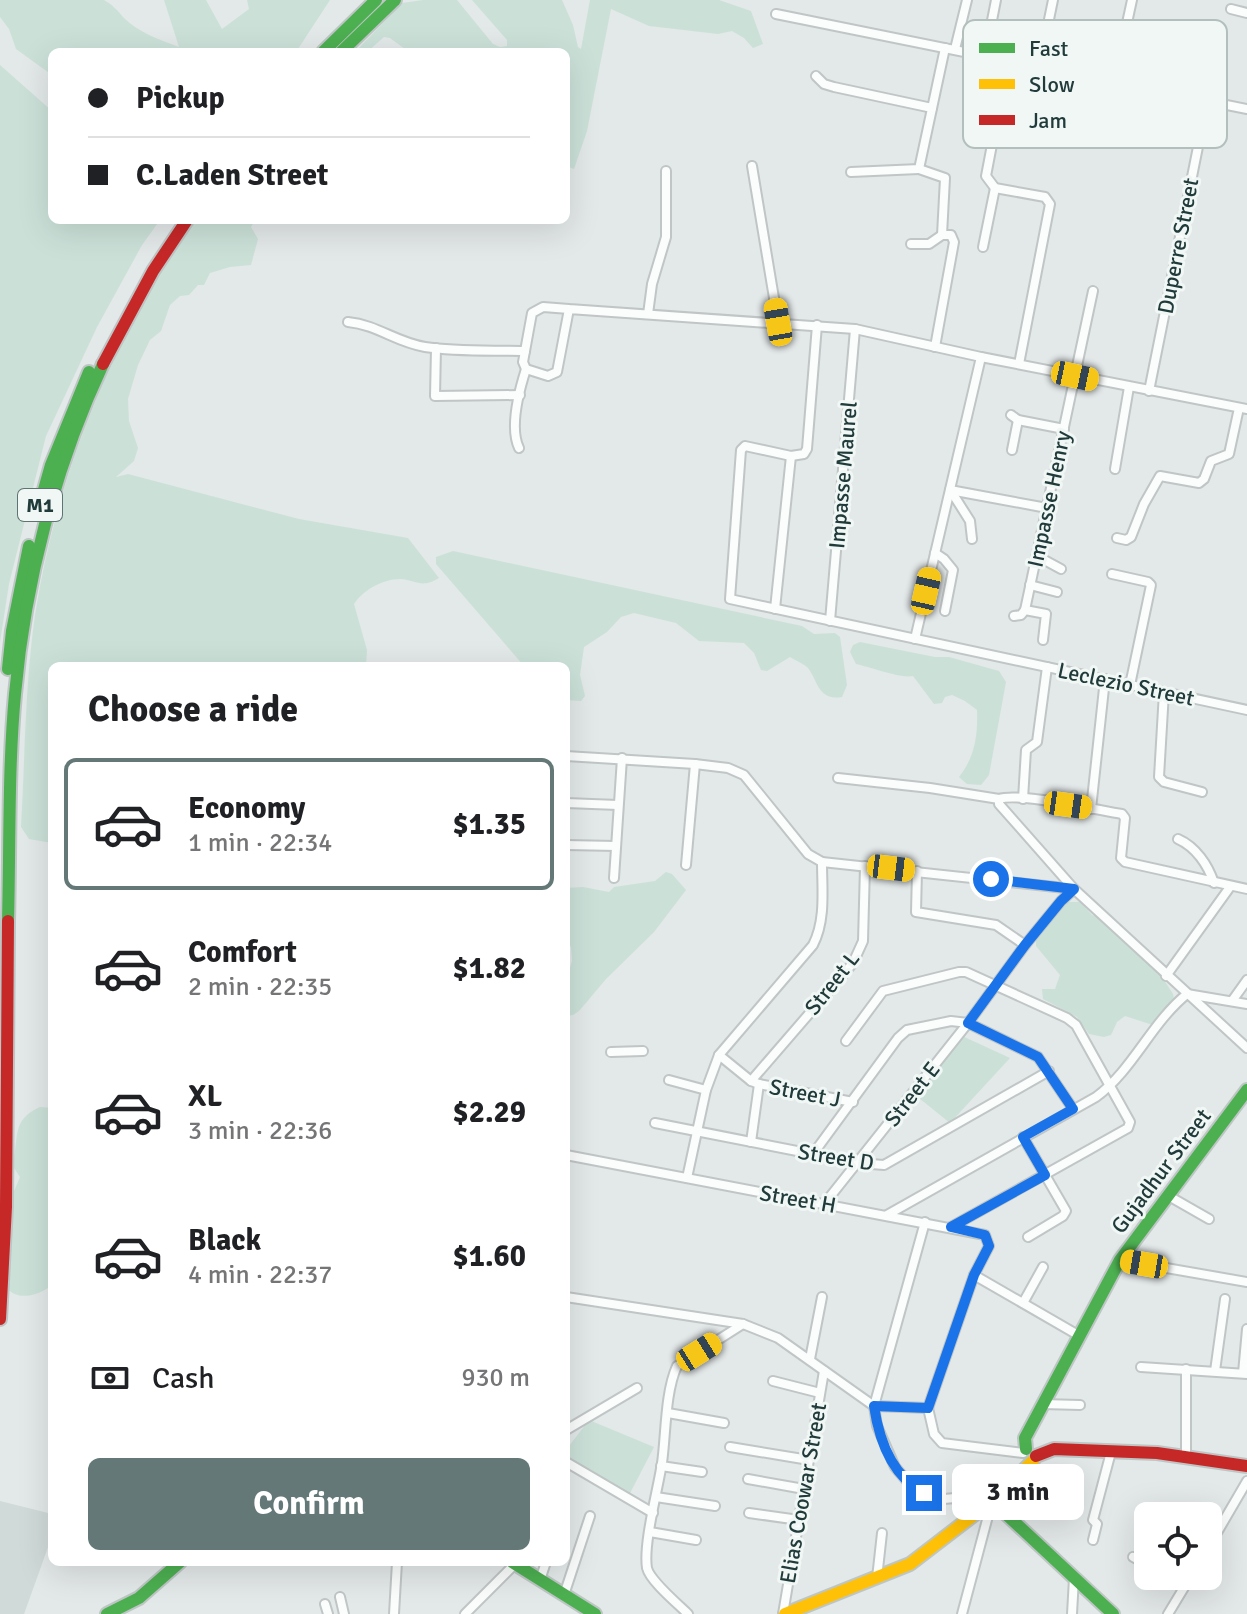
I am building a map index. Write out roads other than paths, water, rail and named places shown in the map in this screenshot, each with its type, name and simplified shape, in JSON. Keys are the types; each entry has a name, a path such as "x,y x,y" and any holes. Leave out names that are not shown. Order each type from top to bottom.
{"main road":[{"path":"327,48 376,0"},
{"path":"345,48 395,0"},
{"name":"M1","path":"0,818 12,631 27,553 51,465 79,392 114,318 171,224"},
{"name":"M1","path":"0,1319 12,771 19,660 40,544 92,389 139,291 184,224"},
{"name":"Gujadhur Street","path":"992,1501 1020,1473 1028,1455 1025,1438 1120,1260 1247,1090"},
{"path":"1028,1455 1054,1449 1186,1457 1247,1466"},
{"path":"784,1614 877,1578 923,1556 992,1501 1113,1614"},
{"path":"107,1614 139,1598 175,1566"},
{"path":"518,1566 595,1614"}],"street":[{"path":"955,49 967,0"},
{"path":"992,20 996,0"},
{"path":"1049,20 1053,0"},
{"path":"1128,20 1132,0"},
{"path":"1231,9 1247,13"},
{"path":"776,14 963,51"},
{"path":"919,169 945,48"},
{"path":"816,76 824,84 834,87 932,108"},
{"path":"1227,106 1247,109"},
{"path":"983,247 993,186 986,172 990,148"},
{"name":"Duperre Street","path":"1149,391 1198,148"},
{"path":"752,166 778,322"},
{"path":"851,172 919,169 940,174 945,178 942,235"},
{"path":"648,314 652,284 666,237 666,171"},
{"path":"993,186 1048,199 1050,204 1019,364"},
{"path":"911,244 929,244 942,235 953,236 935,347"},
{"name":"Impasse Henry","path":"1025,610 1093,291"},
{"path":"519,448 515,437 526,369 523,362 532,313 543,307 855,329 1243,409 1229,454 1211,461 1204,479 1199,483 1160,476 1144,504 1131,537 1126,540 1117,538"},
{"path":"526,369 548,376 557,372 569,309"},
{"path":"348,322 378,327 396,339 436,348 525,351"},
{"path":"775,609 791,456 800,456 807,449 817,325"},
{"name":"Impasse Maurel","path":"830,621 855,329"},
{"path":"436,348 435,396 520,395"},
{"path":"915,639 981,357"},
{"path":"1115,469 1129,387"},
{"path":"1012,450 1014,417 1064,429"},
{"name":"Leclezio Street","path":"791,456 745,446 741,450 730,599 1247,710"},
{"path":"950,490 1047,508"},
{"path":"950,490 970,521 972,539"},
{"path":"935,553 953,570 945,611"},
{"path":"1037,556 1061,569"},
{"path":"1112,574 1151,585 1130,685"},
{"path":"1030,585 1057,592"},
{"path":"1014,616 1021,615 1025,610 1046,614 1043,640"},
{"path":"1023,799 1026,750 1037,742 1047,667"},
{"path":"1091,809 1105,679"},
{"path":"1164,692 1159,777 1164,782 1202,792"},
{"path":"570,756 728,768 744,775 808,854 822,862 1074,889"},
{"path":"614,878 622,758"},
{"path":"686,865 695,764"},
{"path":"838,778 999,799 1023,799 1122,814 1125,818 1121,858 1125,862 1247,889"},
{"path":"999,799 999,804 1074,889 1247,1048"},
{"path":"570,803 618,805"},
{"path":"1178,839 1194,850 1210,869 1214,883"},
{"path":"570,845 616,846"},
{"path":"687,1178 706,1090 719,1055 813,945 821,921 822,862"},
{"name":"Street L","path":"755,1082 860,951 863,941 865,866"},
{"path":"917,871 916,912 996,925 1025,945"},
{"path":"1166,976 1230,887"},
{"name":"Street E","path":"825,1203 968,1023 994,984 1074,889"},
{"path":"846,1041 883,991 959,972 994,984 1067,1018 1076,1025 1111,1085 1130,1122 1128,1128 951,1227"},
{"path":"1232,1001 1247,980"},
{"path":"886,1215 1111,1085 1169,1008 1187,994 1247,1004"},
{"path":"813,1154 898,1038 907,1030 951,1021 968,1023 1031,1052 1049,1071 1073,1109"},
{"path":"611,1052 643,1051"},
{"name":"Street J","path":"719,1055 755,1082 853,1102"},
{"name":"Street D","path":"655,1123 858,1163 884,1165 1049,1071"},
{"path":"669,1080 706,1090"},
{"path":"751,1142 755,1082"},
{"path":"1023,1137 1066,1214 1028,1237"},
{"name":"Street H","path":"570,1156 985,1235 989,1246 974,1275"},
{"path":"1167,1195 1209,1219"},
{"path":"925,1222 874,1406 885,1447 903,1479 913,1488 944,1499 966,1497 992,1501 962,1614"},
{"path":"1120,1260 1247,1282"},
{"path":"1023,1303 1043,1267"},
{"path":"1028,1455 942,1443 934,1434 928,1408 974,1275 1078,1335"},
{"path":"810,1359 822,1297"},
{"path":"570,1298 743,1324 778,1338 874,1406 928,1408"},
{"path":"1215,1371 1225,1299"},
{"path":"688,1614 647,1569 668,1413 677,1366 743,1324"},
{"path":"1141,1367 1245,1374 1247,1329"},
{"path":"1186,1369 1186,1457"},
{"name":"Elias Coowar Street","path":"784,1614 824,1371"},
{"path":"773,1381 820,1393"},
{"path":"570,1428 637,1388"},
{"path":"1042,1404 1080,1405"},
{"path":"668,1413 724,1423"},
{"path":"730,1447 809,1460"},
{"path":"1093,1540 1097,1524 1093,1520 1111,1452"},
{"path":"570,1464 653,1513"},
{"path":"661,1466 702,1472"},
{"path":"748,1479 804,1489"},
{"path":"1222,1524 1247,1481"},
{"path":"656,1497 715,1506"},
{"path":"749,1513 799,1520"},
{"path":"564,1595 590,1516"},
{"path":"650,1532 696,1540"},
{"path":"877,1578 882,1533"},
{"path":"394,1614 397,1566"},
{"path":"465,1614 510,1566"},
{"path":"540,1580 545,1566"},
{"path":"1072,1614 1074,1577"},
{"path":"1168,1614 1183,1590"},
{"path":"340,1597 344,1614"},
{"path":"476,1602 480,1614"}]}
